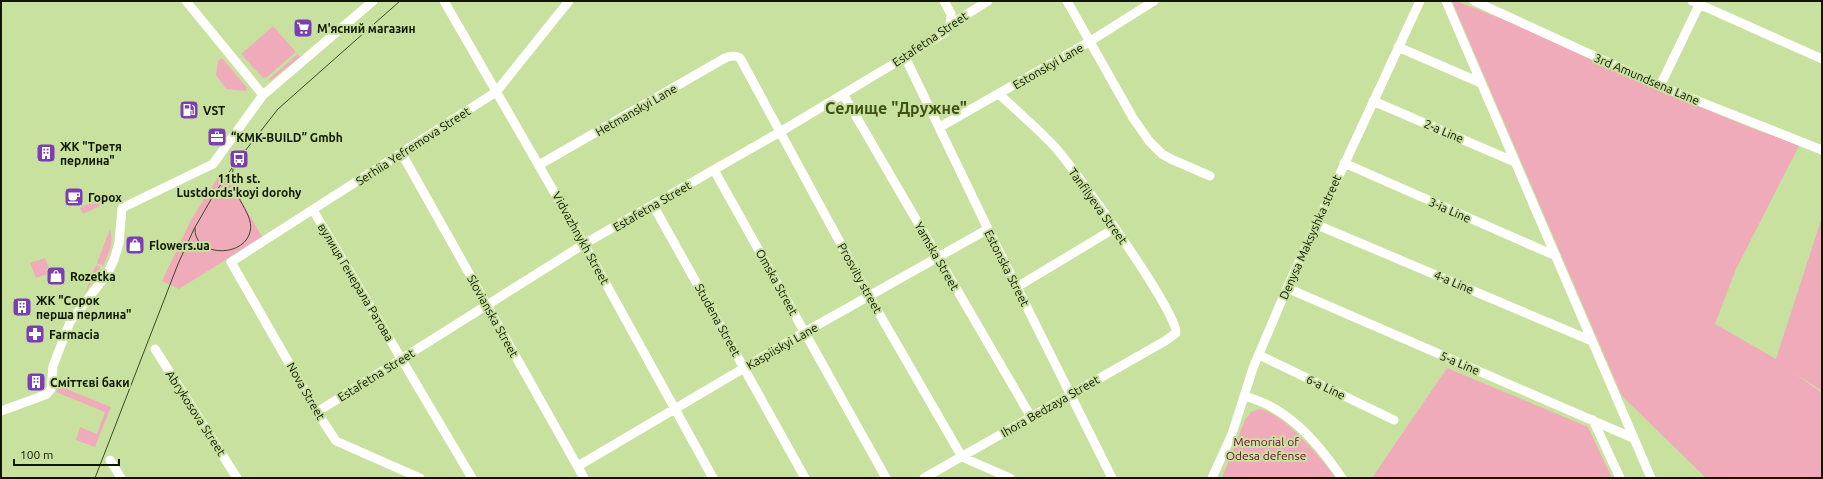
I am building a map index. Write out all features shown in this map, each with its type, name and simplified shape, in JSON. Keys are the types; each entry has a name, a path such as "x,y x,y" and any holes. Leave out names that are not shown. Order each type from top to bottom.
{"street":[{"path":"186,1 263,95"},
{"path":"1,411 50,392 53,366 70,322 107,274 114,260 119,243 122,208 213,164 263,95 373,1"},
{"name":"Vidvazhnykh Street","path":"444,1 584,244 676,408 713,478"},
{"name":"Serhiia Yefremova Street","path":"231,262 402,154 496,92 569,1"},
{"path":"944,1 951,14 950,25"},
{"name":"Estafetna Street","path":"317,412 584,244 780,132 905,57 944,33 950,25 988,1"},
{"path":"1067,1 1133,118 1156,149 1171,159 1210,176"},
{"name":"Estonskyi Lane","path":"940,127 1089,42 1153,1"},
{"name":"Denysa Maksyshka street","path":"1212,478 1232,434 1259,355 1287,288 1315,224 1420,1"},
{"path":"1446,1 1651,478"},
{"name":"3rd Amundsena Lane","path":"1474,1 1660,86 1822,150"},
{"path":"1660,86 1697,2 1822,60"},
{"path":"1398,47 1481,83"},
{"name":"Prosvity street","path":"732,55 740,58 869,296 962,456"},
{"name":"Hetmanskyi Lane","path":"539,165 732,55"},
{"name":"Estonska Street","path":"905,57 988,229 1112,478"},
{"name":"Yamska Street","path":"844,94 1031,417"},
{"name":"Tanfilyeva Street","path":"998,94 1054,146 1115,228 1154,286 1174,322 1176,333"},
{"name":"2-a Line","path":"1373,101 1515,162"},
{"name":"Slovianska Street","path":"402,154 584,478"},
{"name":"3-ia Line","path":"1344,163 1556,256"},
{"name":"Omska Street","path":"714,170 886,478"},
{"name":"Studena Street","path":"654,205 805,478"},
{"name":"вулиця Генерала Ратова","path":"313,210 472,478"},
{"name":"4-a Line","path":"1315,224 1592,340"},
{"path":"1017,287 1115,228"},
{"name":"Kaspiiskyi Lane","path":"578,466 805,332 988,229"},
{"name":"Nova Street","path":"231,262 317,412 336,441 420,478"},
{"name":"5-a Line","path":"1287,288 1633,438"},
{"name":"Ihora Bedzaya Street","path":"924,478 1165,341 1176,333"},
{"name":"Abrykosova Street","path":"155,349 237,478"},
{"name":"6-a Line","path":"1259,355 1394,420"},
{"path":"1244,396 1269,404 1295,423 1329,459 1342,478"},
{"path":"1593,420 1620,478"},
{"path":"962,456 1010,478"},
{"path":"110,460 121,478"}],"green space":[{"path":"1452,1 1456,1 1551,38 1608,62 1726,118 1800,144 1736,269 1715,324 1776,359 1822,217 1822,391 1793,372 1822,393 1822,478 1706,478 1622,396"},
{"path":"273,26 296,52 267,77 263,78 241,54"},
{"path":"298,54 300,57 270,81 269,79"},
{"path":"222,58 247,88 246,91 226,89 216,75 218,61"},
{"path":"221,172 238,195 262,237 179,289 162,281 191,220"},
{"path":"97,200 101,202 100,206 83,214 80,208"},
{"path":"110,229 111,243 103,266 97,263"},
{"path":"45,258 51,273 36,278 30,263"},
{"path":"96,265 101,268 85,293"},
{"path":"1447,368 1588,427 1612,478 1372,478"},
{"path":"59,386 111,407 95,447 76,440 80,427 97,434 105,412 56,392"},
{"name":"Memorial of Odesa defense","path":"1259,409 1279,418 1290,427 1322,459 1335,478 1222,478 1245,420 1251,412"}],"tram line":[{"path":"95,478 178,264 194,229 213,196 234,165 278,109 400,1"},
{"path":"195,228 196,237 201,244 209,249 218,251 236,248 244,242 249,235 251,227 250,220 238,197 233,179 233,169"}],"place":[{"name":"М'ясний магазин","path":"303,28"},
{"name":"VST","path":"189,110"},
{"name":"“KMK-BUILD” Gmbh","path":"217,137"},
{"name":"ЖК \"Третя перлина\"","path":"46,153"},
{"name":"11th st. Lustdords'koyi dorohy","path":"239,159"},
{"name":"Горох","path":"74,197"},
{"name":"Flowers.ua","path":"135,245"},
{"name":"Rozetka","path":"56,276"},
{"name":"ЖК \"Сорок перша перлина\"","path":"22,307"},
{"name":"Farmacia","path":"35,334"},
{"name":"Сміттєві баки","path":"36,382"}],"district":[{"name":"Селище \"Дружне\"","path":"896,108"}]}
